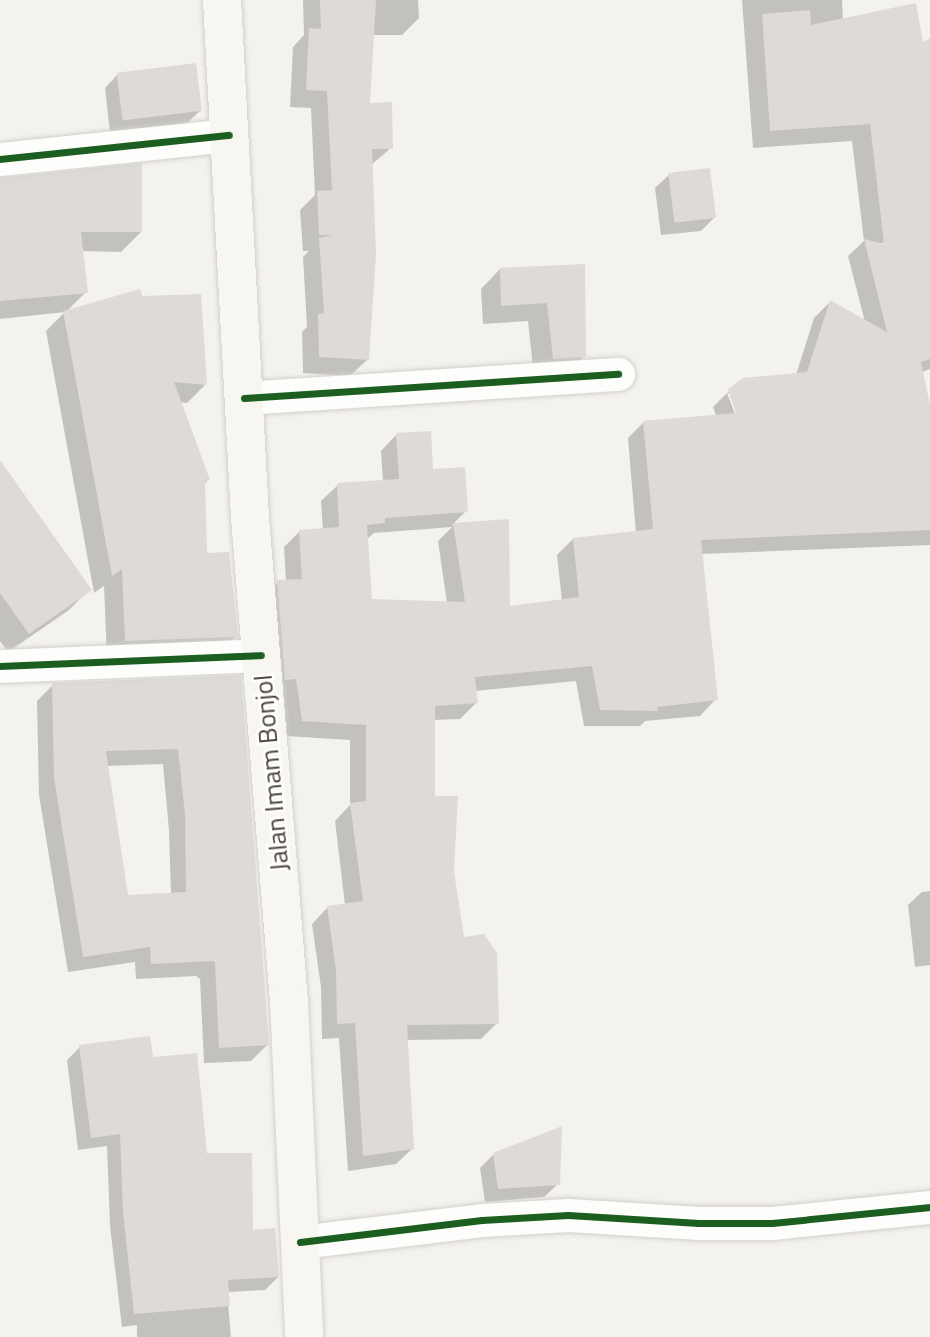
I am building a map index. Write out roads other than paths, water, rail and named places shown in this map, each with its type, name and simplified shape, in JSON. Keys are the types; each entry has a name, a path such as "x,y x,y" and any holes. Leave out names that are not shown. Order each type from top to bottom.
{"main road":[{"name":"Jalan Imam Bonjol","path":"222,0 261,655 289,1001 304,1337"}],"street":[{"path":"0,159 229,135"},
{"path":"244,398 618,374"},
{"path":"0,666 261,655"},
{"path":"300,1242 482,1220 531,1217 568,1215 699,1223 772,1223 930,1207"}]}
